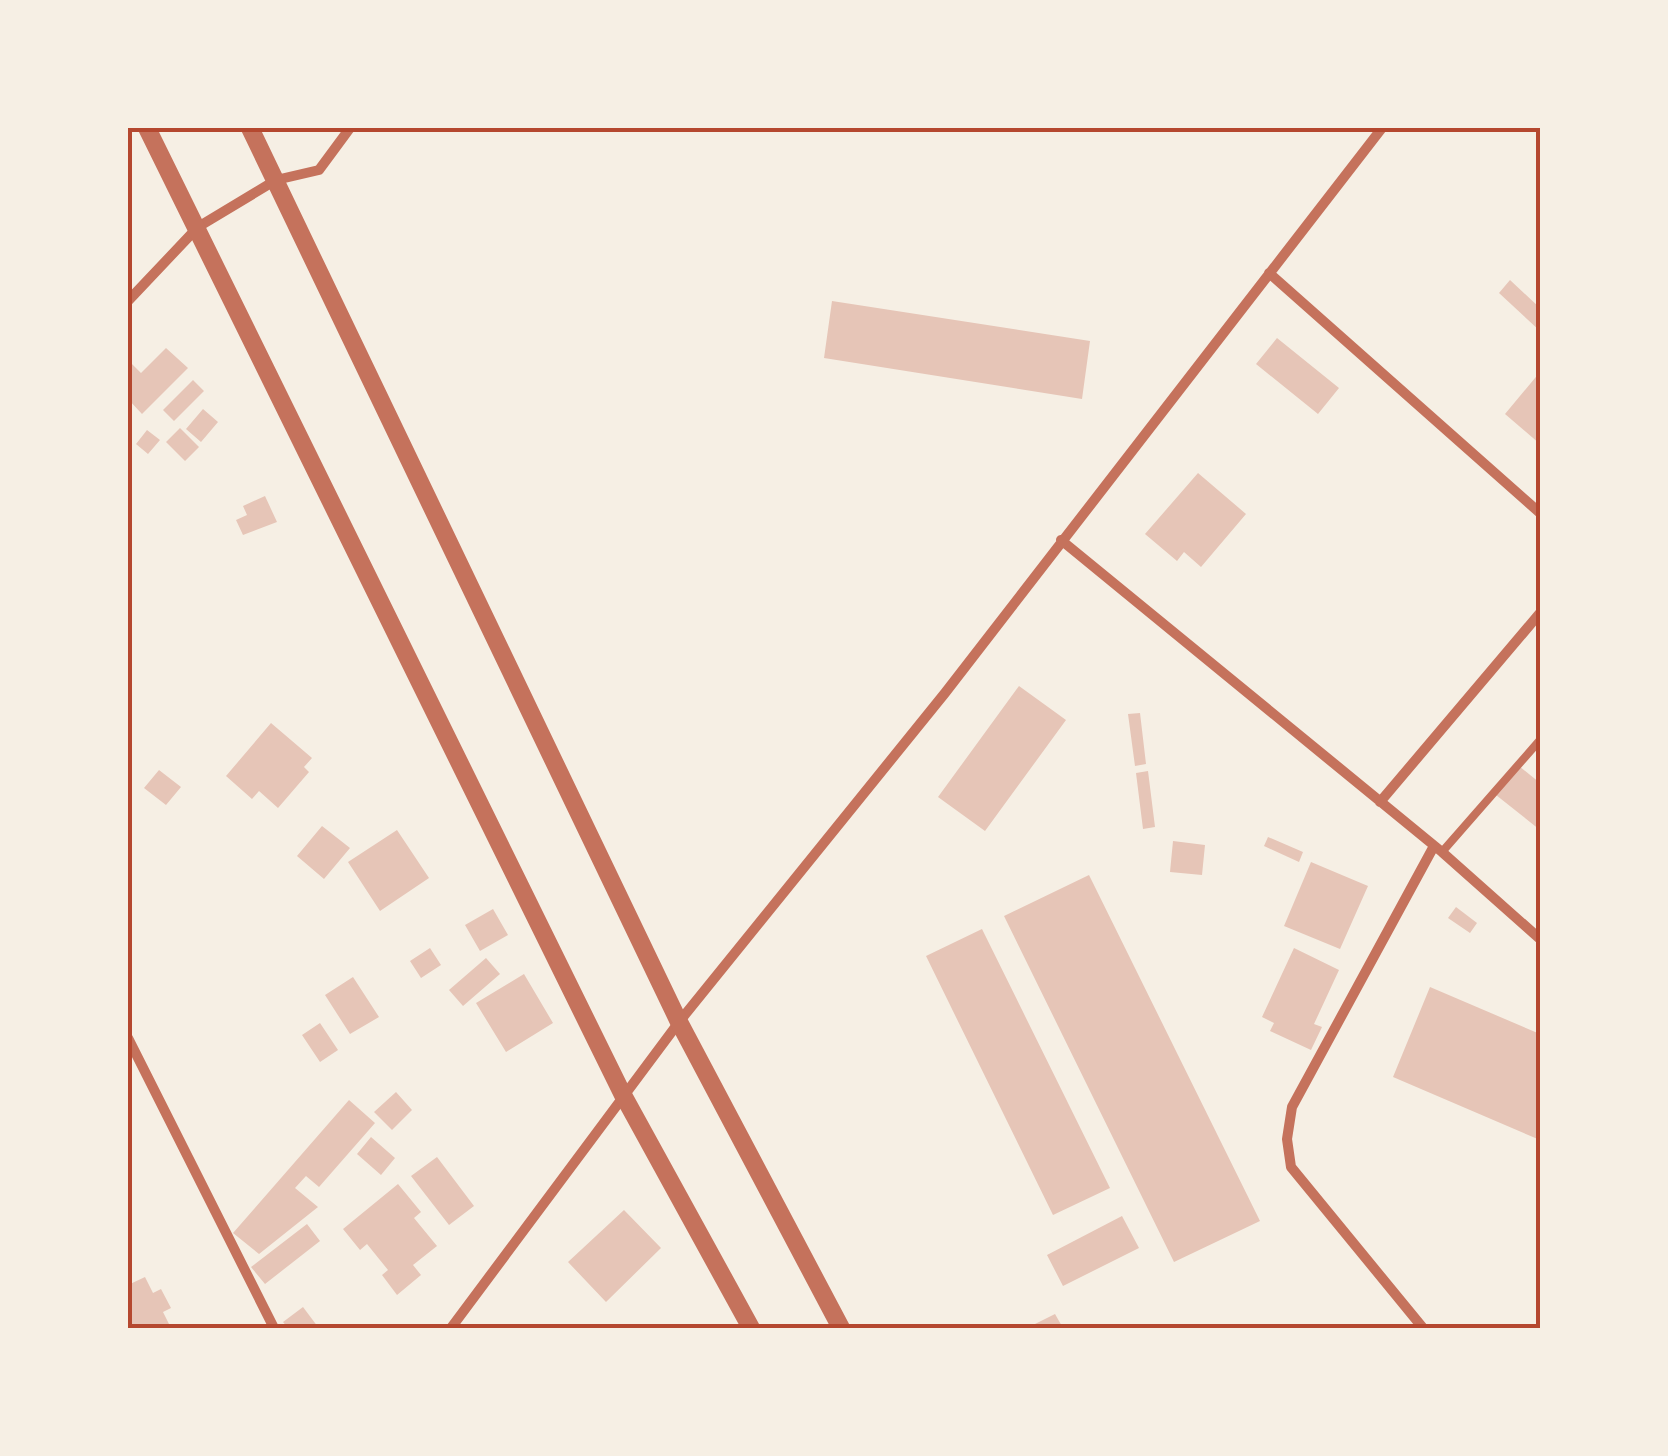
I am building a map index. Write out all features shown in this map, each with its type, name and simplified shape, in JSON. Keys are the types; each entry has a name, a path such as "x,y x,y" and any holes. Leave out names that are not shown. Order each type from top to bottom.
{"street":[{"path":"147,128 622,1095 751,1328"},
{"path":"250,128 679,1022 841,1328"},
{"path":"128,301 198,228 276,180 319,170 350,128"},
{"path":"451,1328 622,1095 945,694 1382,128"},
{"path":"1269,273 1540,513"},
{"path":"1061,540 1438,849 1540,939"},
{"path":"1380,802 1540,613"},
{"path":"1423,1328 1292,1167 1287,1139 1292,1108 1438,849"},
{"path":"128,1038 274,1328"}],"lane":[{"path":"1438,849 1540,740"}],"building":[{"path":"1510,280 1540,308 1540,331 1499,293"},
{"path":"832,301 1090,341 1082,399 824,358"},
{"path":"1277,338 1339,388 1318,414 1256,364"},
{"path":"166,348 188,368 142,414 128,399 128,367 131,363 141,373"},
{"path":"1540,372 1540,444 1505,414"},
{"path":"193,380 204,391 174,421 163,410"},
{"path":"203,409 218,422 201,442 186,429"},
{"path":"180,428 199,447 185,461 166,442"},
{"path":"147,430 160,440 148,454 136,444"},
{"path":"1198,473 1246,514 1201,567 1184,552 1177,561 1145,534"},
{"path":"265,496 277,522 243,535 236,520 247,515 243,506"},
{"path":"1019,686 1066,720 985,831 938,797"},
{"path":"1140,713 1146,764 1135,766 1128,714"},
{"path":"271,723 312,758 304,767 309,772 278,808 259,791 252,799 226,776"},
{"path":"1519,766 1540,783 1540,830 1496,795"},
{"path":"159,770 181,787 166,805 144,788"},
{"path":"1148,771 1155,827 1143,829 1136,773"},
{"path":"322,826 350,848 324,879 297,856"},
{"path":"397,830 429,878 380,911 348,862"},
{"path":"1268,837 1303,852 1299,862 1264,846"},
{"path":"1173,841 1205,845 1202,875 1170,872"},
{"path":"1311,862 1368,886 1340,949 1284,926"},
{"path":"1089,875 1260,1221 1174,1262 1004,916"},
{"path":"1456,907 1477,923 1470,933 1448,918"},
{"path":"493,909 508,935 480,951 465,925"},
{"path":"982,929 1110,1188 1053,1215 926,956"},
{"path":"430,948 441,965 421,978 410,961"},
{"path":"1294,948 1339,970 1314,1024 1322,1027 1311,1050 1270,1031 1274,1023 1262,1017"},
{"path":"486,958 500,974 463,1006 449,990"},
{"path":"524,974 553,1023 506,1052 476,1003"},
{"path":"353,977 379,1017 350,1034 325,995"},
{"path":"1430,987 1540,1034 1540,1140 1393,1077"},
{"path":"320,1023 338,1050 320,1062 302,1035"},
{"path":"396,1092 412,1110 392,1130 374,1112"},
{"path":"349,1100 375,1123 319,1187 306,1176 295,1188 318,1207 259,1254 233,1233"},
{"path":"371,1137 395,1158 381,1175 357,1154"},
{"path":"437,1157 474,1206 449,1225 411,1176"},
{"path":"398,1184 421,1212 414,1218 437,1246 413,1265 421,1275 397,1295 382,1275 388,1270 367,1244 360,1250 343,1229"},
{"path":"624,1210 661,1248 606,1302 568,1262"},
{"path":"1122,1216 1139,1248 1063,1286 1047,1255"},
{"path":"307,1224 320,1241 265,1284 251,1267"},
{"path":"145,1277 153,1293 161,1289 171,1308 163,1312 171,1328 128,1328 128,1285"},
{"path":"303,1307 318,1327 288,1328 283,1322"},
{"path":"1055,1314 1063,1328 1027,1328"}]}
